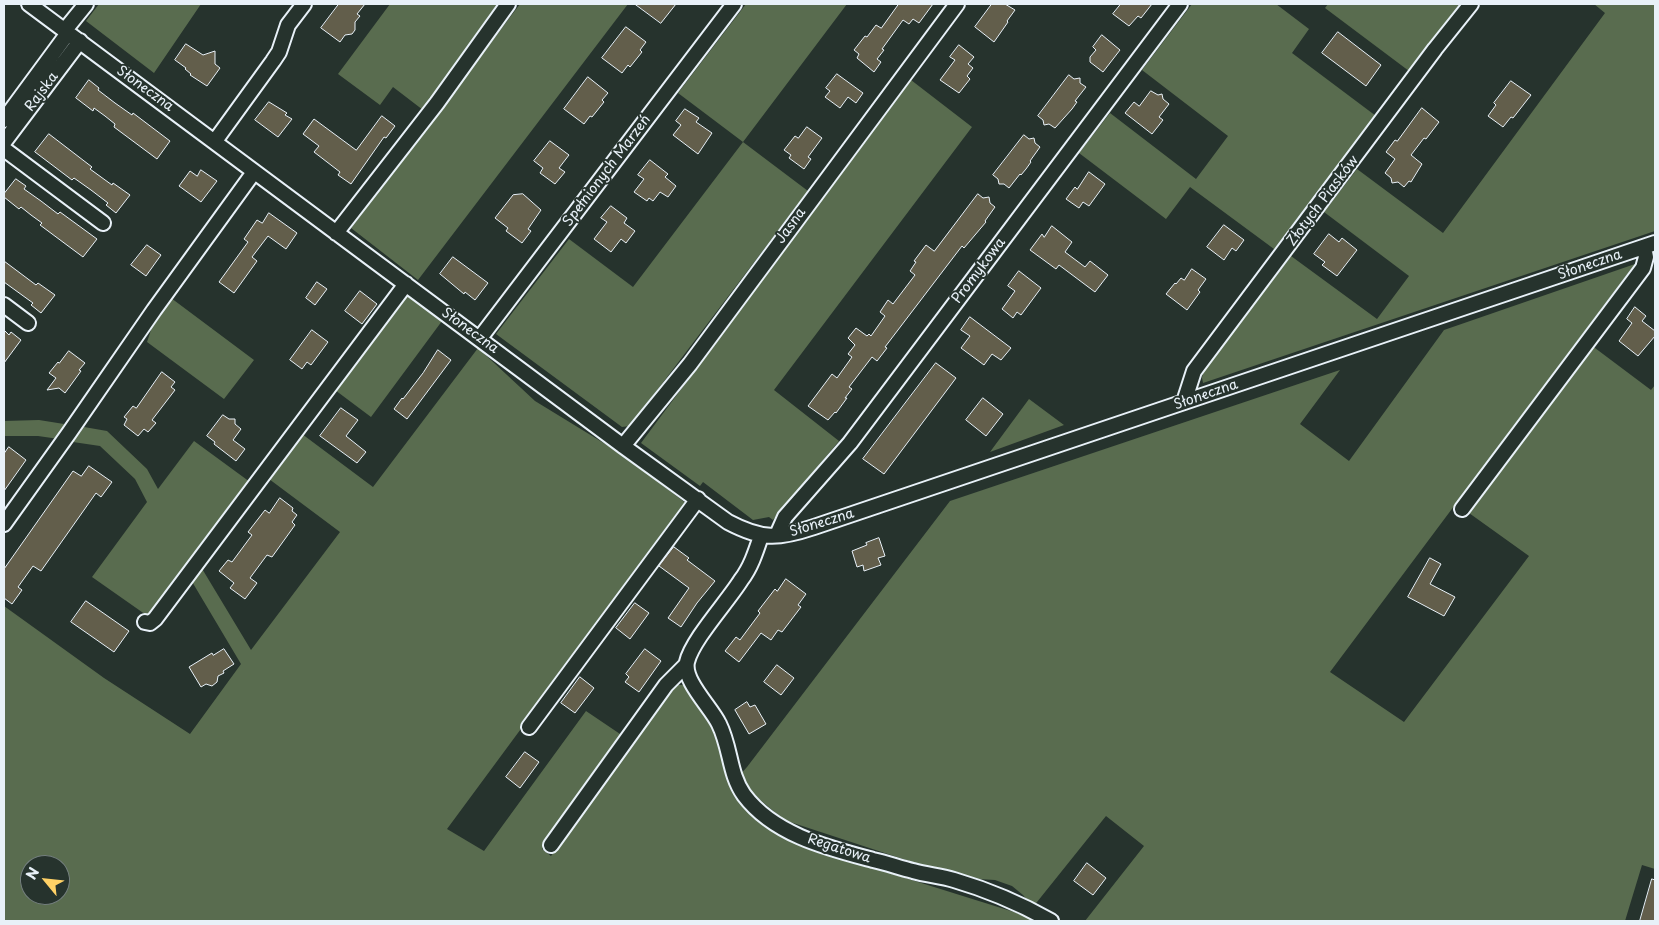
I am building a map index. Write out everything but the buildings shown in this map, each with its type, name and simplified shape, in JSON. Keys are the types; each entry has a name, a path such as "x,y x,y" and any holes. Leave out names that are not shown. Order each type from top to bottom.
{"street":[{"name":"Słoneczna","path":"29,4 623,446 728,522 761,536 799,532 1649,244"},
{"path":"4,120 86,4"},
{"path":"215,141 273,61 288,25 304,4"},
{"path":"336,233 437,102 508,4"},
{"name":"Spełnionych Marzeń","path":"480,338 734,4"},
{"name":"Jasna","path":"623,446 690,364 957,4"},
{"name":"Promykowa","path":"777,535 785,517 850,442 1180,4"},
{"name":"Złotych Piasków","path":"1184,402 1194,372 1435,49 1471,4"},
{"name":"Rajska","path":"4,142 80,41"},
{"path":"4,149 103,223"},
{"path":"4,524 69,434 154,310 254,172"},
{"path":"1462,509 1643,268 1649,244"},
{"path":"145,622 150,623 155,620 406,284"},
{"path":"4,305 28,324"},
{"path":"529,727 698,499"},
{"path":"551,845 666,685 686,664 695,645 742,579 754,558 761,536"},
{"name":"Regatowa","path":"686,664 692,683 716,718 722,731 732,774 754,806 770,819 797,835 822,846 913,871 954,880 1016,902 1051,921"}],"green space":[{"path":"99,4 201,4 154,73 86,21"},
{"path":"390,4 503,4 423,110 393,87 380,105 338,74"},
{"path":"520,4 628,4 418,280 351,228"},
{"path":"746,4 847,4 743,142 678,93"},
{"path":"1192,4 1276,4 1309,29 1292,53 1376,116 1274,249 1190,187 1166,219 1079,153 1110,113 1196,179 1228,136 1142,70"},
{"path":"1328,4 1463,4 1409,71 1325,8"},
{"path":"1594,4 1655,4 1655,231 1203,383 1203,372 1291,256 1377,319 1409,276 1324,212 1357,169 1443,233 1605,13"},
{"path":"911,80 972,127 774,390 839,441 773,520 769,517 753,520 703,482 700,486 641,443"},
{"path":"743,142 808,191 630,426 622,427 496,334 569,239 633,287"},
{"path":"1635,264 1330,672 1404,722 1529,556 1469,513 1479,494 1591,345 1651,390 1655,385 1655,869 1642,865 1625,921 1085,921 1144,846 1106,816 1033,907 1012,886 995,880 961,878 784,820 745,787 739,776 950,501 1340,370 1300,424 1349,461 1444,330"},
{"path":"406,295 442,321 371,417 335,390"},
{"path":"171,298 254,360 224,399 147,342 154,321"},
{"path":"478,348 535,401 620,453 687,504 447,829 484,851 586,711 623,736 542,849 551,856 670,690 677,685 686,685 702,706 719,735 733,788 819,851 1014,912 1037,921 4,921 4,606 104,678 190,734 241,664 191,580 201,567 251,650 340,532 269,479 302,434 373,487"},
{"path":"1029,399 1064,425 990,452"},
{"path":"39,420 64,424 59,439 38,436 4,436 4,421"},
{"path":"84,427 107,431 147,469 158,489 194,441 250,482 149,617 92,577 147,502 135,479 100,446 73,442"}]}
